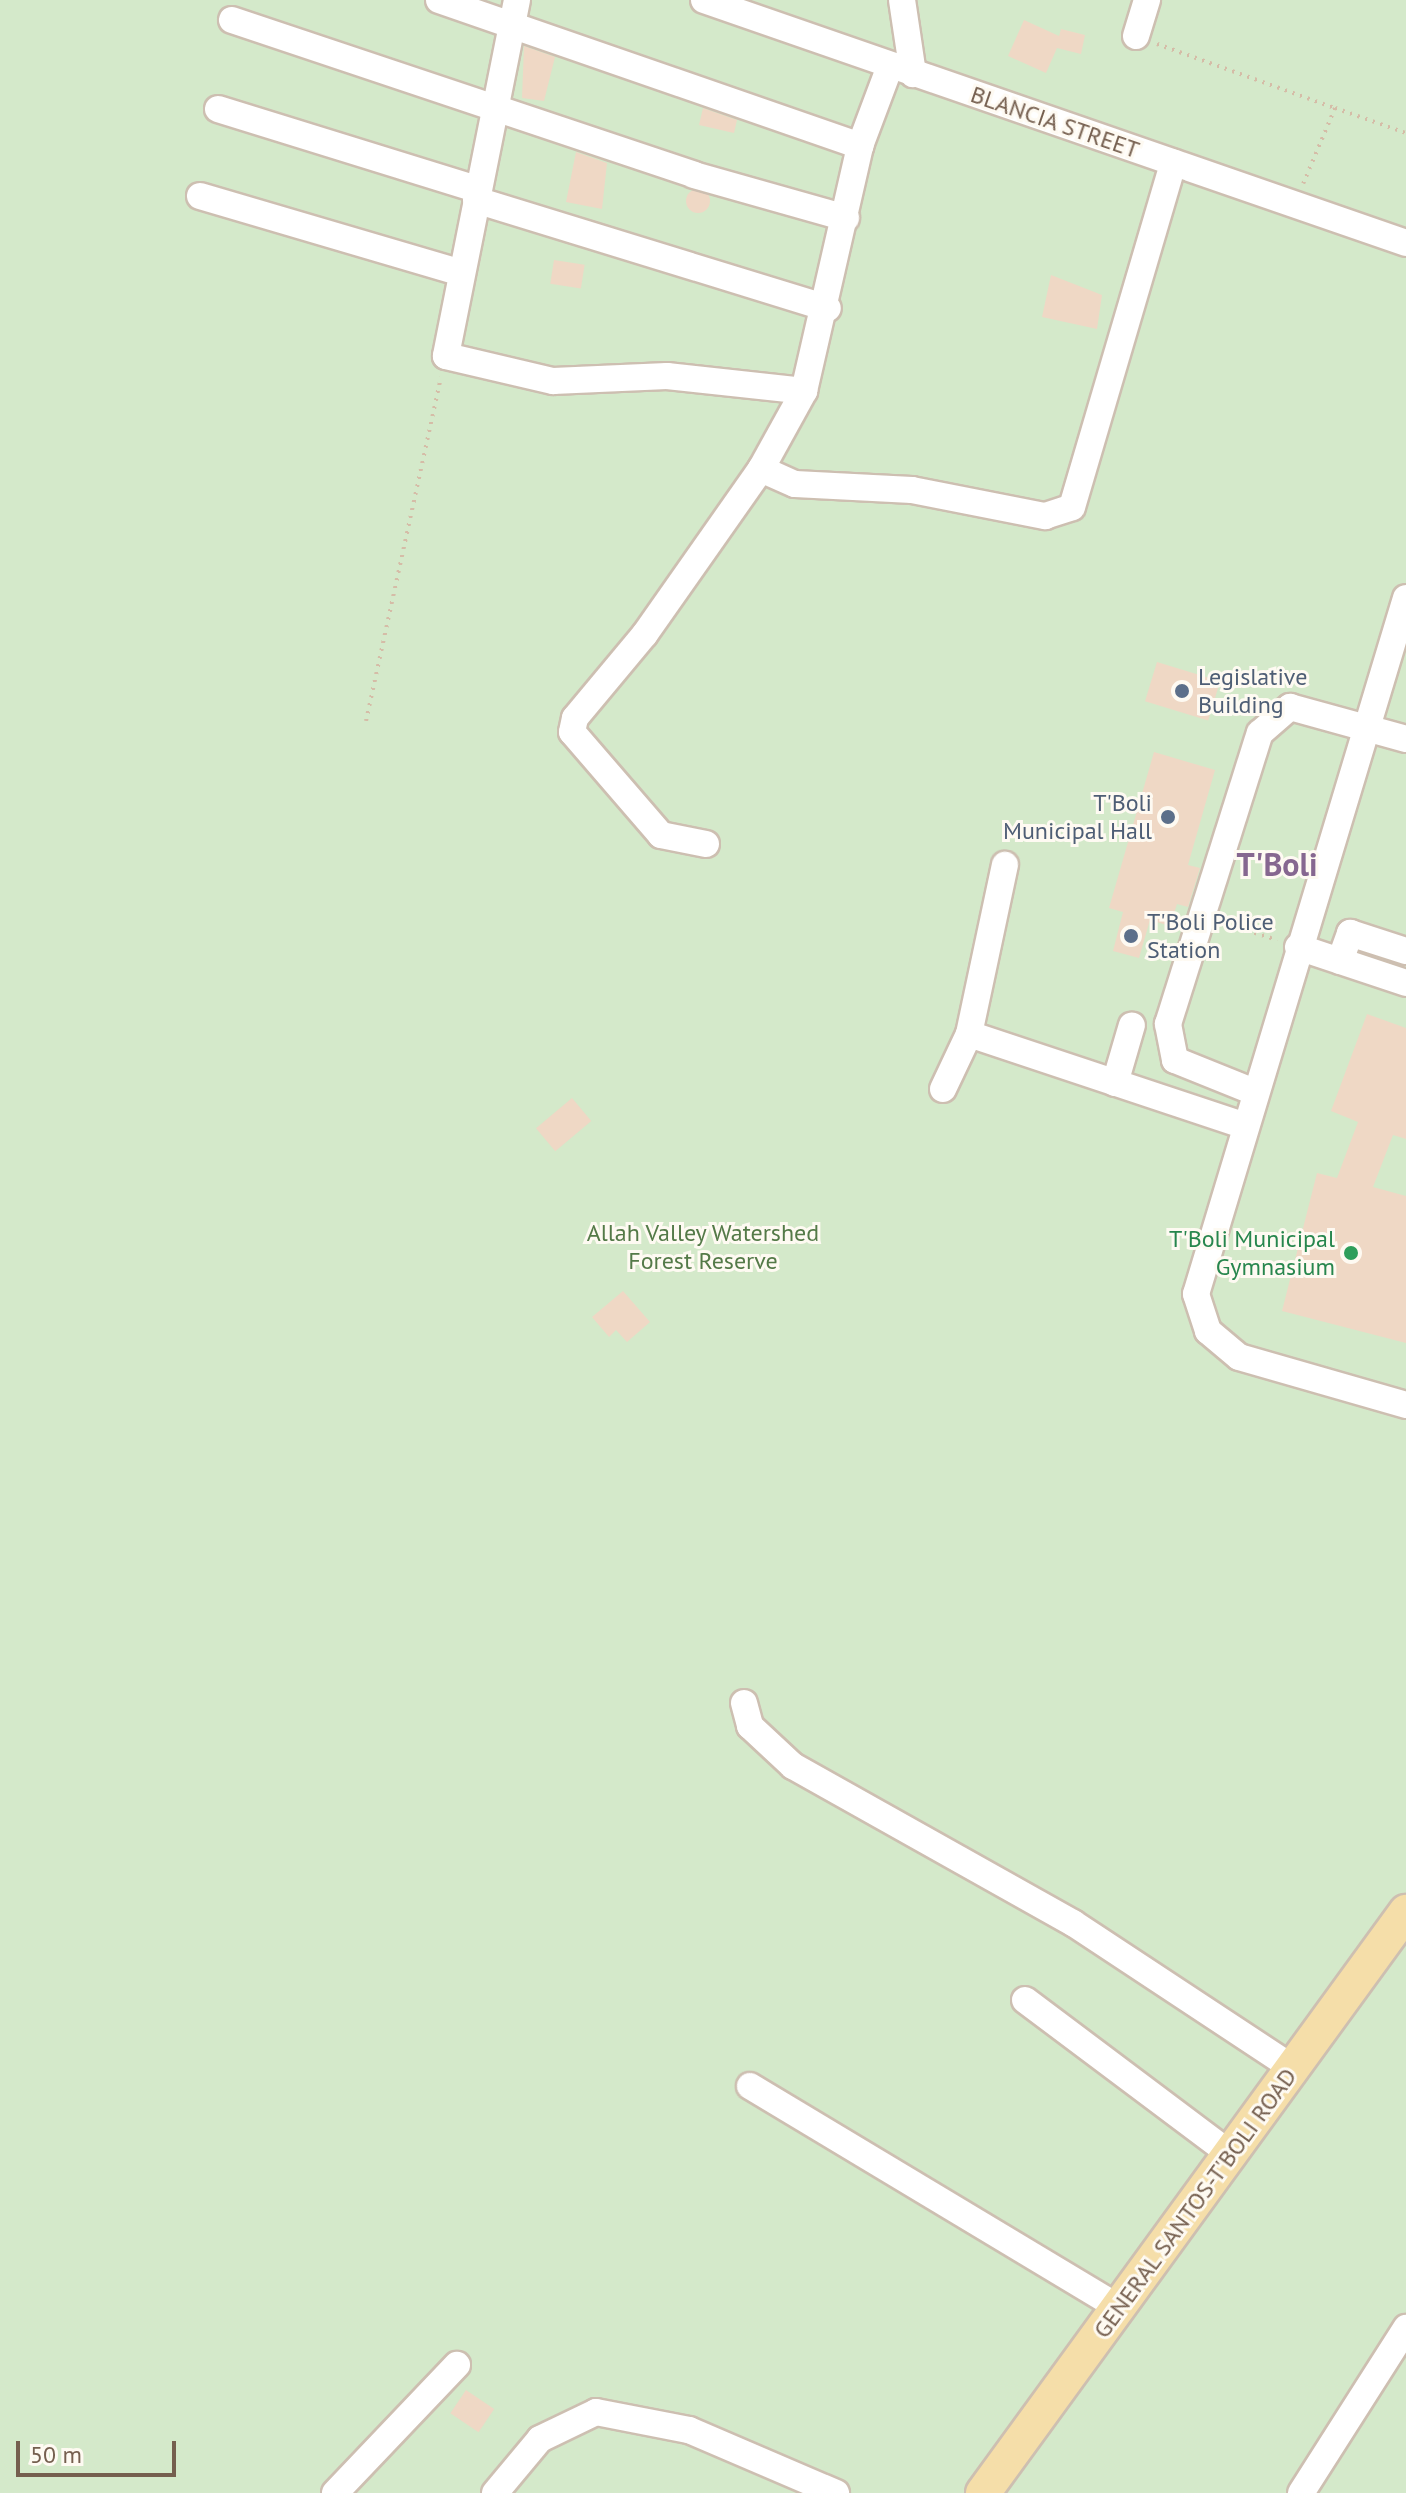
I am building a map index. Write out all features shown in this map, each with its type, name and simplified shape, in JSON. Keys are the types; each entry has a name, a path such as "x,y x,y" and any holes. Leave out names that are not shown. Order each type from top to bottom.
{"main road":[{"name":"GENERAL SANTOS-T'BOLI ROAD","path":"983,2493 1293,2068 1400,1932"}],"street":[{"path":"439,0 515,12 860,146"},
{"name":"BLANCIA STREET","path":"704,0 1406,243"},
{"path":"706,844 661,835 572,732 575,718 645,634 761,469 804,391 828,308 860,146 901,70 902,0"},
{"path":"1136,36 1147,0"},
{"path":"515,12 499,111 477,195 446,356 553,381 667,376 804,391"},
{"path":"232,20 499,111 846,218"},
{"path":"218,109 828,308"},
{"path":"761,469 795,484 899,488 1045,516 1072,507 1173,163"},
{"path":"200,196 461,273"},
{"path":"1406,598 1369,729 1252,1091 1196,1294 1208,1331 1258,1366 1406,1405"},
{"path":"1252,1091 1192,1072 1169,1046 1168,1024 1269,719 1290,707 1406,739"},
{"path":"943,1089 969,1034 1005,865"},
{"path":"1340,961 1350,933 1406,951"},
{"path":"1298,947 1406,983"},
{"path":"1115,1083 1132,1025"},
{"path":"969,1034 1242,1125"},
{"path":"744,1703 750,1726 793,1766 1073,1923 1293,2068"},
{"path":"1025,2000 1230,2154"},
{"path":"750,2086 1120,2308"},
{"path":"1301,2493 1406,2328"},
{"path":"335,2493 457,2365"},
{"path":"495,2493 540,2439 596,2412 689,2430 836,2493"}],"path":[{"path":"1136,36 1406,133"},
{"path":"1295,204 1335,108"},
{"path":"366,721 446,356"},
{"path":"1202,916 1298,947"}],"green space":[{"name":"Allah Valley Watershed Forest Reserve","path":"0,0 1406,0 1406,2493 0,2493"}],"building":[{"path":"1024,20 1059,36 1061,29 1085,35 1081,54 1057,48 1046,73 1008,56"},
{"path":"524,46 555,57 544,101 522,98"},
{"path":"703,108 737,120 734,133 699,125"},
{"path":"576,152 607,163 602,209 566,202"},
{"path":"698,189 707,192 710,201 707,210 698,213 689,210 686,201 689,192"},
{"path":"554,260 585,265 581,289 550,284"},
{"path":"1051,275 1102,295 1097,329 1042,317"},
{"name":"Legislative Building","path":"1157,662 1220,681 1208,721 1145,701"},
{"name":"T'Boli Municipal Hall","path":"1154,752 1215,770 1188,865 1200,868 1188,907 1177,904 1170,926 1150,920 1139,958 1113,951 1123,912 1109,908"},
{"name":"T'Boli Municipal Gymnasium","path":"1367,1014 1406,1028 1406,1139 1393,1135 1373,1187 1406,1196 1406,1343 1282,1311 1317,1173 1337,1178 1358,1122 1331,1111"},
{"path":"572,1098 591,1121 555,1151 536,1128"},
{"path":"623,1291 650,1322 627,1342 616,1330 609,1337 592,1317"},
{"path":"466,2390 494,2409 479,2432 450,2413"}],"place":[{"name":"Legislative Building","path":"1182,691"},
{"name":"T'Boli Municipal Hall","path":"1168,817"},
{"name":"T'Boli Police Station","path":"1131,936"},
{"name":"T'Boli Municipal Gymnasium","path":"1351,1253"}],"district":[{"name":"T'Boli","path":"1277,864"}]}
